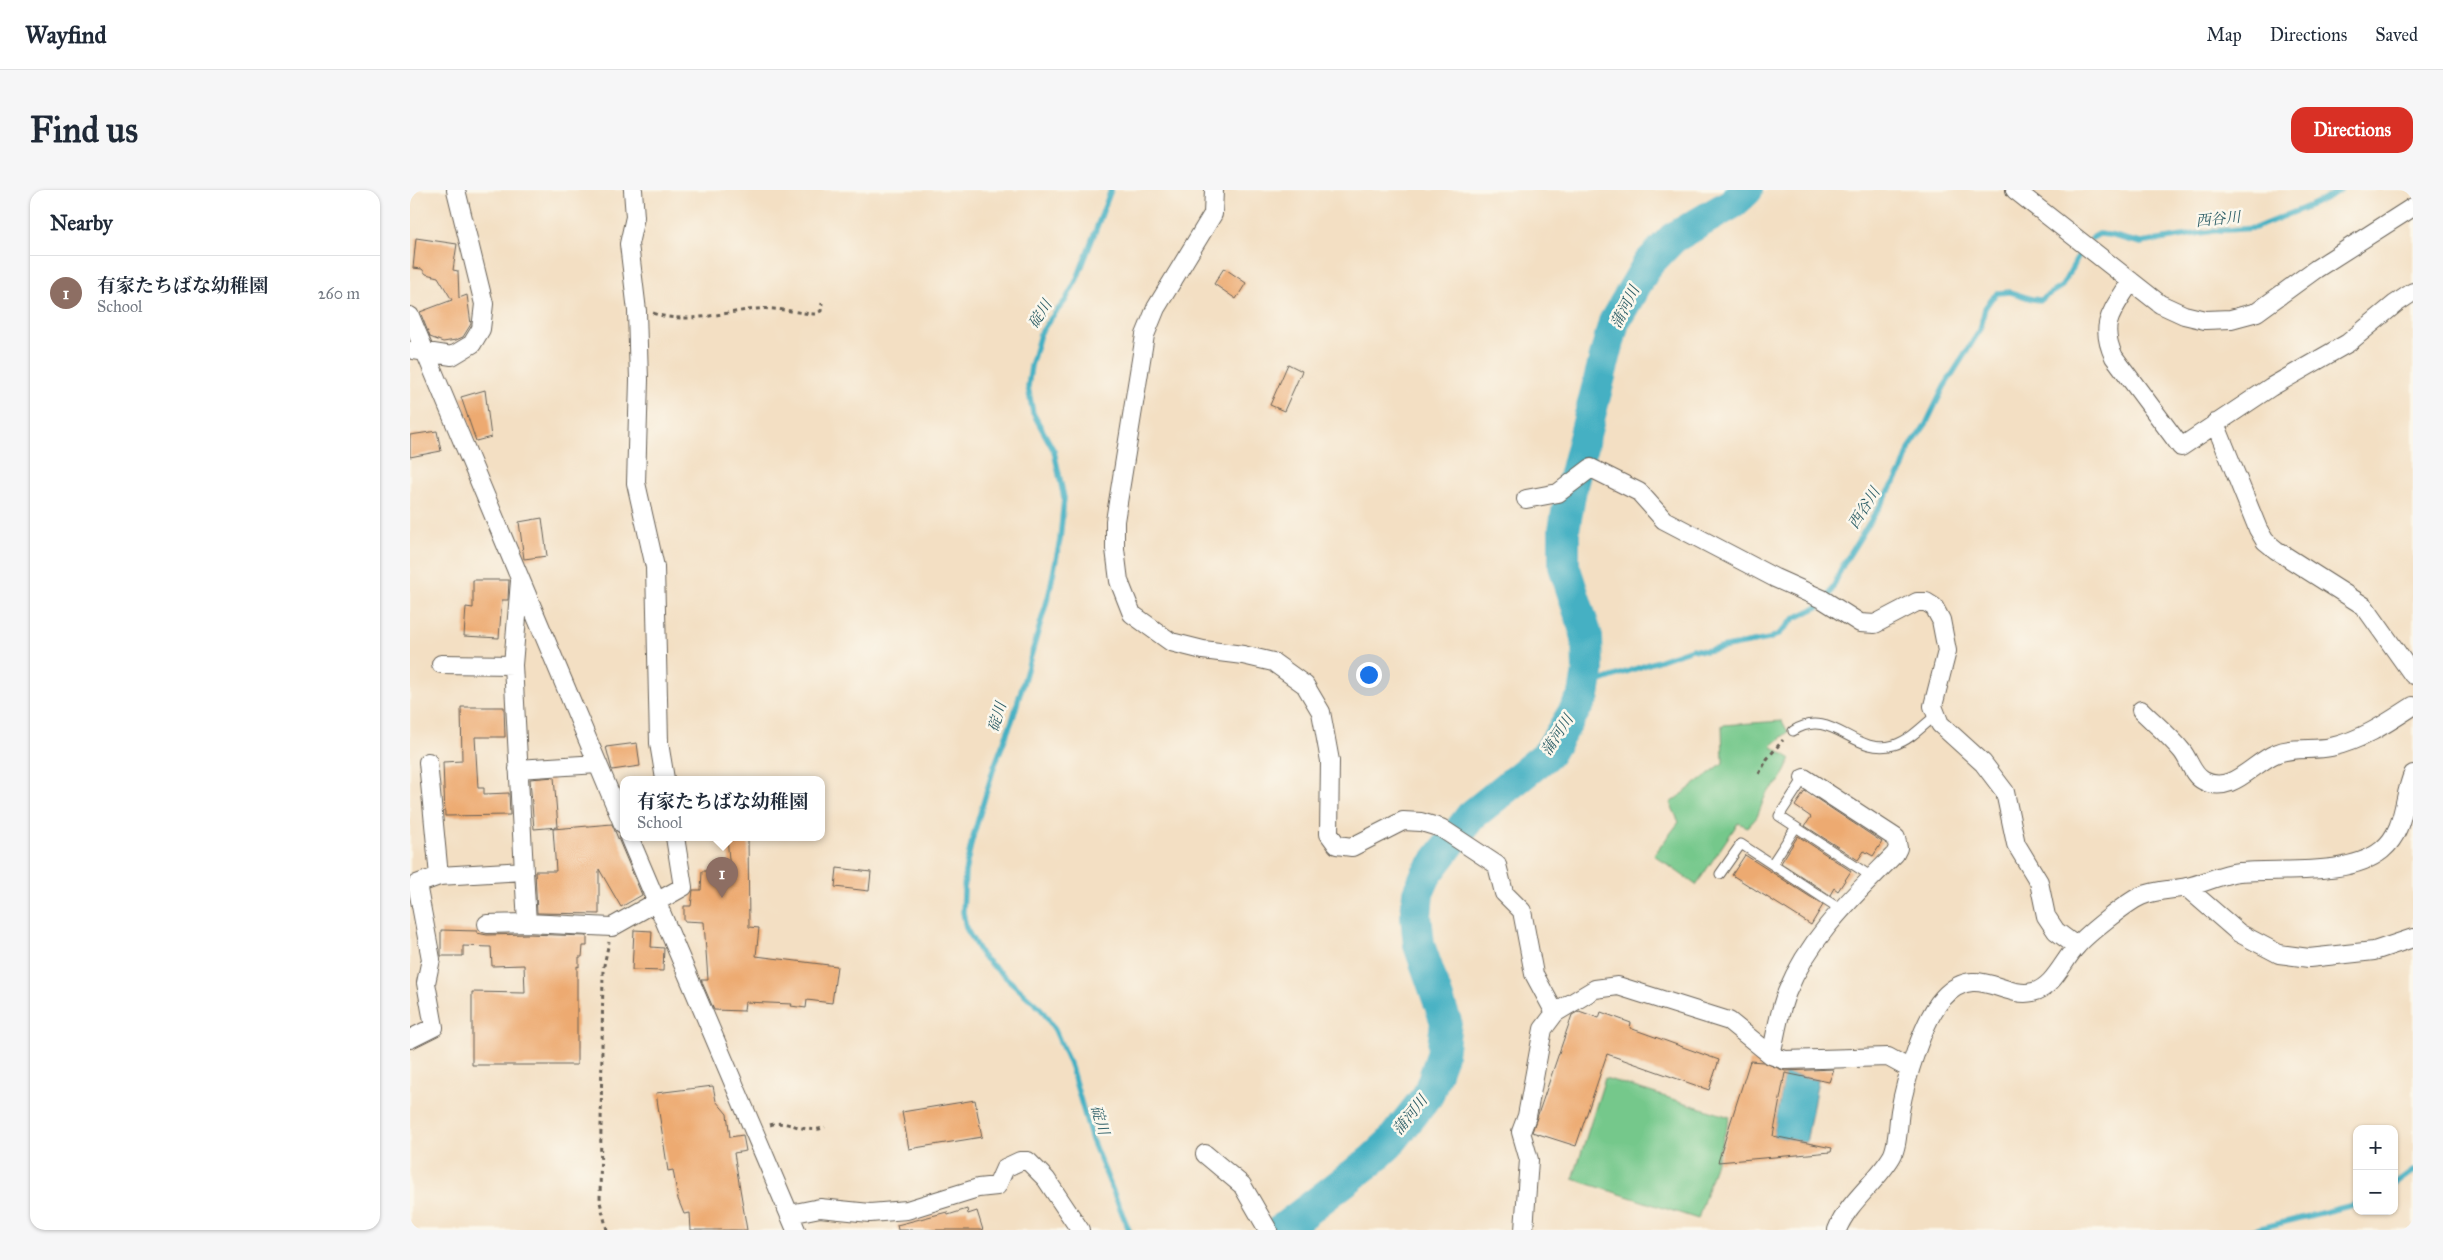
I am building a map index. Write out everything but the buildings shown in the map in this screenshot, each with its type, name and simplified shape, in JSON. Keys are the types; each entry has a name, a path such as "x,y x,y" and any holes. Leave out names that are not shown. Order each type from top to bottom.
{"street":[{"path":"417,351 452,356 472,344 481,329 484,304 456,190"},
{"path":"633,190 635,217 629,244 637,311 639,380 636,484 655,567 659,744 664,776"},
{"path":"1214,190 1213,214 1156,308 1145,335 1115,521 1115,549 1119,581 1132,614 1171,642 1203,650 1243,655 1272,662 1305,685 1321,712 1330,761 1329,834 1337,845 1352,847 1403,821 1421,822 1441,828 1497,866 1504,893 1522,911 1534,974 1555,1012"},
{"path":"2022,192 2160,304 2184,315 2205,320 2231,319 2257,312 2316,269 2413,207"},
{"path":"2131,281 2112,313 2106,328 2107,341 2114,357 2181,447 2271,387 2348,343 2395,304 2413,292"},
{"path":"410,316 417,351 520,581 620,817"},
{"path":"2215,424 2258,529 2265,541 2324,582 2347,594 2364,606 2413,675"},
{"path":"1526,499 1558,493 1592,468 1639,492 1664,520 1775,578 1824,600 1860,623 1874,624 1917,602 1926,602 1934,607 1941,620 1947,651 1934,695 1933,706 1935,716 1940,724 1983,763 2005,792 2016,844 2039,882 2046,916 2056,931 2076,946"},
{"path":"520,581 513,665 527,923"},
{"path":"441,664 513,665"},
{"path":"2141,710 2182,752 2194,773 2203,781 2223,784 2233,782 2259,762 2276,753 2294,749 2329,748 2371,733 2413,706"},
{"path":"428,762 439,876"},
{"path":"518,769 598,764"},
{"path":"1837,1230 1893,1155 1902,1100 1910,1069 1934,1010 1954,988 1980,982 1993,983 2020,992 2033,992 2042,988 2053,979 2076,946 2141,896 2186,887 2238,872 2332,867 2366,860 2382,850 2396,834 2413,774"},
{"path":"1771,1055 1786,993 1796,973 1826,926 1840,909 1895,854 1898,848 1896,838 1804,778"},
{"path":"631,841 793,1222 820,1208 870,1213 906,1210 978,1188 996,1186 1005,1168 1020,1161 1028,1162 1046,1179 1080,1230"},
{"path":"487,924 527,923 612,927 684,887 676,841"},
{"path":"410,1039 434,1027 426,982 431,958 417,884 439,876 524,871"},
{"path":"2186,887 2239,933 2279,954 2309,958 2374,951 2413,938"},
{"path":"1524,1230 1529,1160 1521,1132 1527,1116 1543,1030 1555,1012 1595,988 1618,986 1729,1021 1771,1055 1785,1060 1888,1057 1910,1069"},
{"path":"1204,1154 1242,1186 1266,1226"}],"lane":[{"path":"1793,730 1802,724 1813,722 1825,724 1862,742 1885,746 1905,740 1935,716"},
{"path":"1804,778 1778,816 1872,877"},
{"path":"1772,864 1796,827"},
{"path":"1720,874 1741,844 1840,909"}],"path":[{"path":"637,311 642,310 666,318 696,318 766,308 815,314 821,310 822,302"},
{"path":"1759,774 1775,748 1793,730"},
{"path":"607,1230 600,1202 601,1078 603,970 612,927"},
{"path":"754,1132 774,1123 788,1124 812,1131 825,1127"}],"green space":[{"path":"1782,721 1788,732 1771,746 1791,759 1780,781 1766,794 1757,817 1748,827 1738,823 1696,885 1654,855 1679,822 1670,803 1723,763 1722,725"},
{"path":"1605,1078 1730,1117 1698,1219 1573,1179"}],"water":[{"path":"1785,1073 1818,1080 1806,1143 1773,1136"}],"waterway":[{"name":"碇川","path":"1111,190 1077,279 1065,301 1040,334 1031,366 1028,387 1033,413 1054,451 1064,498 1060,540 1049,594 1013,718 994,767 972,840 965,872 963,912 966,928 982,956 1041,1009 1055,1030 1071,1067 1092,1140 1129,1230"},
{"name":"蒲河川","path":"1281,1230 1372,1160 1389,1144 1428,1095 1442,1055 1446,1022 1419,945 1416,916 1418,893 1426,875 1471,816 1548,754 1584,695 1588,671 1587,637 1564,566 1564,530 1571,489 1614,322 1648,264 1673,238 1733,203 1747,190"},
{"name":"西谷川","path":"2092,238 2099,234 2109,235 2141,243 2213,231 2255,228 2314,204 2341,190"},
{"name":"西谷川","path":"1586,686 1692,649 1705,651 1769,639 1779,634 1795,618 1820,606 1830,594 1843,565 1901,472 1910,447 1926,424 1944,387 1980,330 1985,308 1992,298 1998,293 2010,292 2040,300 2062,286 2079,255"},
{"path":"2398,1182 2413,1171"},
{"path":"2253,1230 2353,1205"}],"place":[{"name":"有家たちばな幼稚園","path":"722,898"}]}
